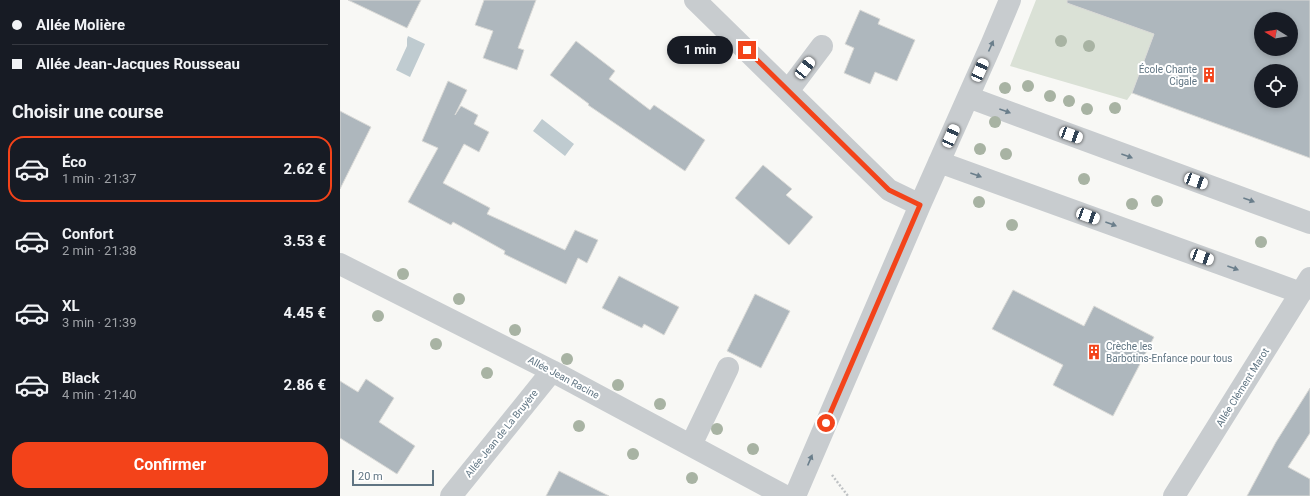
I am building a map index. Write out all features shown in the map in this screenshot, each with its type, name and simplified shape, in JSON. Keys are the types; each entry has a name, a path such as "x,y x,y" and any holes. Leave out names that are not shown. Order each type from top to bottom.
{"street":[{"path":"695,0 889,190 920,205"},
{"path":"795,496 1010,0"},
{"path":"788,91 822,46"},
{"path":"968,97 1310,223"},
{"path":"939,162 1305,285"},
{"name":"Allée Jean Racine","path":"340,264 552,371 785,496"},
{"name":"Allée Clément Marot","path":"1174,496 1305,285"},
{"path":"691,446 728,368"},
{"name":"Allée Jean de La Bruyère","path":"451,496 552,371"}],"shaded area":[{"path":"1036,0 1070,0 1098,14 1126,24 1129,20 1150,28 1149,32 1154,34 1132,93 1127,100 1010,66"},
{"path":"408,36 425,44 410,77 396,70 407,46"},
{"path":"542,119 574,144 565,156 533,131"}],"building":[{"path":"348,0 421,0 407,28"},
{"path":"484,0 536,0 518,48 524,50 517,70 483,58 493,31 475,25"},
{"name":"École Chante Cigale","path":"1067,0 1310,0 1310,158 1132,93 1154,34 1067,3"},
{"path":"860,10 880,19 878,24 915,40 897,81 875,72 870,84 844,73 854,48 845,44"},
{"path":"576,41 615,71 609,79 650,110 654,105 705,140 685,171 588,105 589,104 550,75"},
{"path":"448,81 467,90 455,115 461,106 478,115 474,124 489,132 479,152 464,144 443,183 490,208 487,214 565,250 575,230 598,240 587,263 578,258 566,284 504,254 505,251 453,222 451,225 408,202 438,148 422,141"},
{"path":"340,111 371,127 340,189"},
{"path":"763,165 792,189 786,195 813,217 789,245 735,198"},
{"path":"619,276 679,307 664,335 644,324 642,328 602,308"},
{"name":"Crèche les Barbotins-Enfance pour tous","path":"1013,290 1084,326 1094,306 1154,337 1113,416 1053,385 1063,365 992,329"},
{"path":"755,294 790,311 761,368 727,351"},
{"path":"366,379 394,398 379,422 415,446 397,474 340,438 340,381 358,392"},
{"path":"1310,388 1310,433 1288,467 1310,479 1310,496 1247,496 1276,442"},
{"path":"559,471 609,496 546,496"}],"place":[{"name":"École Chante Cigale","path":"1209,75"},
{"name":"Crèche les Barbotins-Enfance pour tous","path":"1094,352"}],"route":[{"path":"747,50 889,190 920,205 826,423"}]}
